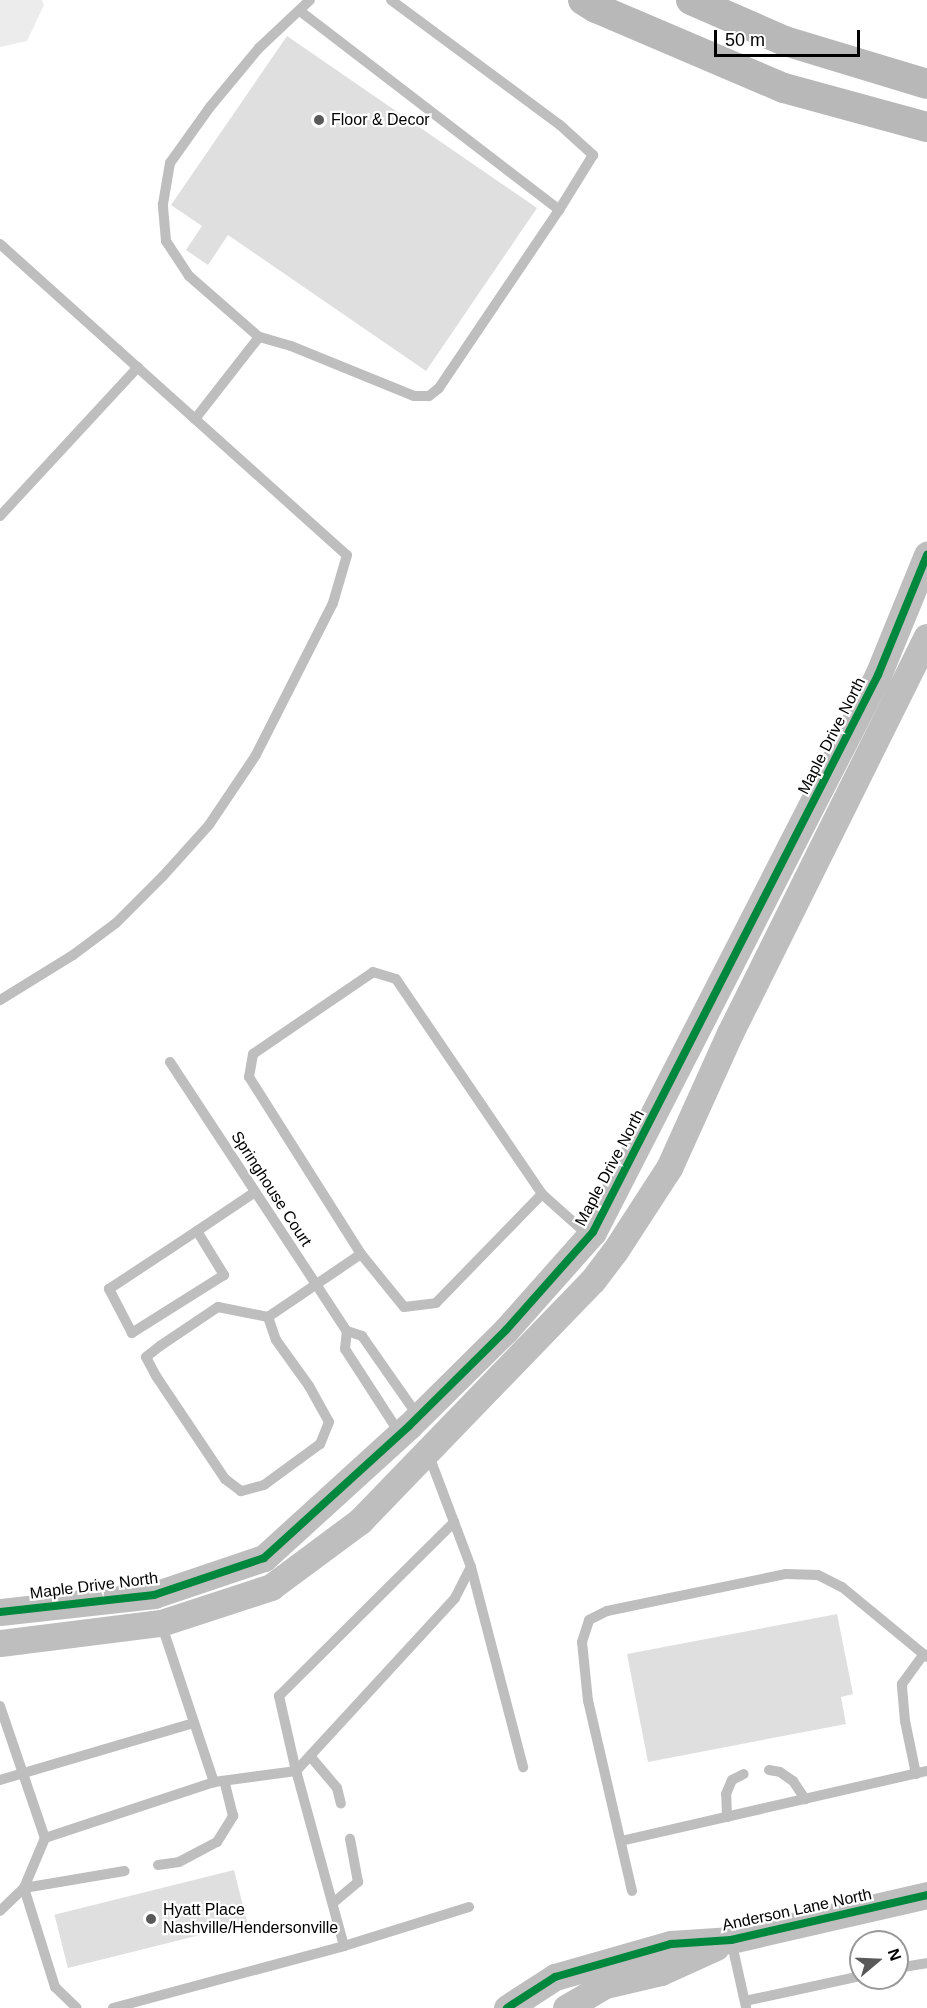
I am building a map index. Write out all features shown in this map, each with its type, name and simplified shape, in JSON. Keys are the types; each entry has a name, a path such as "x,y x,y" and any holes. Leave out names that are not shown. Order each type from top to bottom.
{"main road":[{"path":"583,0 596,8 784,88 927,127"},
{"path":"691,0 785,41 927,84"}],"street":[{"name":"Maple Drive North","path":"0,1642 161,1623 271,1587 360,1521 593,1280 615,1251 669,1168 889,682 927,555"},
{"name":"Maple Drive North","path":"0,1612 154,1595 264,1558 409,1425 506,1330 591,1234 889,682 927,637"},
{"path":"704,1021 730,1033"},
{"path":"591,1234 615,1251"},
{"path":"409,1425 427,1451"},
{"path":"154,1595 161,1623"},
{"name":"Anderson Lane North","path":"507,2008 555,1977 670,1944 731,1940 927,1895"},
{"name":"Anderson Lane North","path":"566,2008 605,1985 661,1972 731,1940"}],"lane":[{"path":"310,0 260,48 210,107 170,164 164,204 166,241 189,276 259,337 291,346 414,396 429,396 439,388 559,210 592,155 560,125 391,0"},
{"path":"300,11 559,210"},
{"path":"0,244 348,555 333,603 256,755 209,825 116,923 73,955 0,1000"},
{"path":"195,419 259,337"},
{"path":"0,516 138,367"},
{"path":"542,1194 436,1303 405,1307 361,1254 249,1077 253,1054 373,972 396,979 542,1194 591,1234"},
{"name":"Springhouse Court","path":"170,1062 347,1331"},
{"path":"197,1231 224,1275 132,1333 109,1289 255,1192"},
{"path":"268,1317 276,1340 309,1386 329,1422 320,1444 264,1485 241,1491 225,1479 172,1403 146,1357 218,1307 268,1317 361,1254"},
{"path":"347,1331 362,1336 409,1425 345,1349 347,1331"},
{"path":"427,1451 471,1567 523,1767"},
{"path":"345,1946 296,1771 279,1696 454,1522"},
{"path":"45,1838 219,1782 296,1771 455,1598 471,1567"},
{"path":"621,1841 922,1773 905,1721 902,1684 926,1655 842,1587 818,1575 786,1574 607,1611 589,1620 582,1642 588,1701 632,1891"},
{"path":"158,1865 179,1862 217,1842 233,1816 194,1723 161,1623"},
{"path":"0,1706 45,1838 24,1888 0,1911"},
{"path":"0,1780 194,1723"},
{"path":"310,1756 337,1788 341,1804"},
{"path":"769,1770 780,1772 793,1781 805,1799"},
{"path":"727,1817 726,1794 732,1780 744,1774"},
{"path":"333,1903 358,1882 350,1839"},
{"path":"24,1888 125,1871"},
{"path":"24,1888 55,1987 77,2008"},
{"path":"112,2008 345,1946 469,1907"},
{"path":"731,1940 746,2005 849,1979"},
{"path":"909,1966 927,1963"}],"shaded area":[{"path":"0,0 42,0 44,5 27,41 0,47"}],"building":[{"name":"Floor & Decor","path":"287,36 537,208 426,371 228,235 208,265 186,250 202,226 171,205"},
{"path":"837,1614 853,1694 841,1697 846,1724 648,1762 627,1654"},
{"name":"Hyatt Place Nashville/Hendersonville","path":"234,1870 247,1923 68,1968 54,1915"}],"cycle path":[{"path":"0,1612 154,1595 264,1558 409,1426 506,1330 593,1232 878,675 927,555"},
{"path":"507,2008 555,1977 671,1944 731,1940 927,1895"}],"place":[{"name":"Floor & Decor","path":"319,120"},
{"name":"Hyatt Place Nashville/Hendersonville","path":"151,1919"}]}
